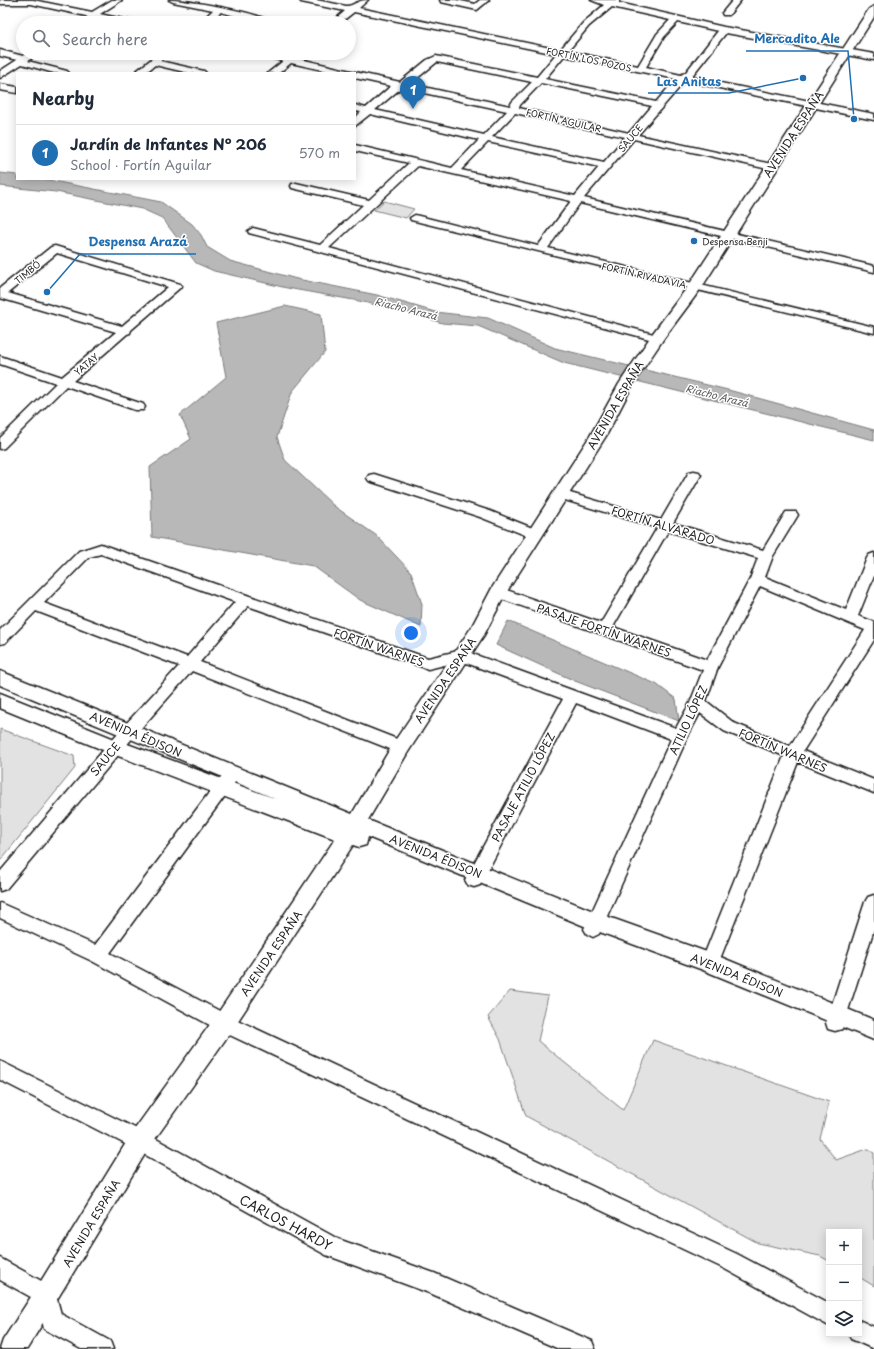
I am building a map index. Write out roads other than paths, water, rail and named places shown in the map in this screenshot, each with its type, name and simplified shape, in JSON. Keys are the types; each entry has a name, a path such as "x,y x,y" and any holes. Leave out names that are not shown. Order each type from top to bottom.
{"main road":[{"name":"AVENIDA ESPAÑA","path":"12,1349 140,1141 224,1023 352,830 401,747 478,631 498,592 598,436 626,384 657,338 695,287 874,9"},
{"name":"AVENIDA ÉDISON","path":"0,678 129,731 227,781"},
{"name":"AVENIDA ÉDISON","path":"0,700 115,747 227,781 475,876 594,925 836,1019 874,1030"},
{"name":"AVENIDA ÉDISON","path":"594,925 710,963 836,1019 874,1038"}],"street":[{"path":"93,15 118,0"},
{"path":"173,0 219,9 244,16"},
{"name":"FORTÍN LOS POZOS","path":"304,0 346,9 354,9 640,70 874,117"},
{"path":"344,16 364,0"},
{"path":"444,0 477,7 485,0"},
{"path":"595,0 614,2 724,30 874,57"},
{"path":"726,13 737,0"},
{"path":"0,2 31,2 98,16"},
{"path":"454,171 514,109 516,104 565,48 606,5 614,2"},
{"path":"211,16 219,9"},
{"path":"640,70 660,36 676,18"},
{"name":"SAUCE","path":"541,250 577,200 682,78 689,74 724,30"},
{"path":"0,53 16,57"},
{"path":"356,122 395,87 403,86 429,62 436,59 539,79 658,105"},
{"path":"0,75 23,60 26,63 60,72"},
{"path":"140,72 156,60"},
{"path":"275,72 289,60 343,72"},
{"path":"153,62 197,72"},
{"name":"FORTÍN AGUILAR","path":"356,75 634,135 772,167"},
{"path":"0,87 16,90"},
{"path":"356,108 606,166"},
{"path":"356,148 874,269"},
{"path":"322,250 416,162"},
{"path":"296,186 371,204"},
{"name":"FORTÍN RIVADAVIA","path":"415,218 541,250 874,330"},
{"path":"253,231 657,338"},
{"name":"YATAY","path":"0,445 6,433 64,382 126,331 176,286 55,249"},
{"name":"TIMBÓ","path":"0,294 55,249"},
{"path":"0,294 126,331"},
{"path":"0,360 139,407"},
{"path":"604,630 694,475"},
{"path":"374,478 486,514 535,534"},
{"name":"FORTÍN ALVARADO","path":"560,494 766,556"},
{"name":"ATILIO LÓPEZ","path":"594,925 680,736 698,703 711,667 757,579 766,556 791,515"},
{"name":"FORTÍN WARNES","path":"34,605 84,554 101,549 428,664 462,655"},
{"path":"850,618 874,558"},
{"path":"710,963 793,754 874,628 757,579"},
{"name":"PASAJE FORTÍN WARNES","path":"498,592 711,667"},
{"name":"SAUCE","path":"0,884 115,747 245,600"},
{"path":"0,639 34,605 190,664 401,747"},
{"path":"462,655 573,694 680,736"},
{"name":"PASAJE ATILIO LÓPEZ","path":"475,876 573,694"},
{"name":"FORTÍN WARNES","path":"698,703 729,727 874,787"},
{"path":"98,955 227,781"},
{"path":"836,1019 874,902"},
{"path":"0,910 98,955 224,1023 730,1261 826,1313"},
{"name":"CARLOS HARDY","path":"0,1070 140,1141 333,1248 434,1284 584,1349"},
{"path":"0,1268 47,1294 52,1321 102,1349"},
{"path":"862,1333 874,1339"}],"water":[{"name":"Riacho Arazá","path":"0,173 16,175 16,180 48,180 161,202 192,224 201,235 207,247 230,261 297,279 377,295 435,312 488,318 555,348 732,391 874,430 874,440 564,363 478,326 442,323 410,313 359,301 287,288 214,271 196,263 162,218 142,209 56,192 0,186"},
{"path":"285,306 321,314 325,352 292,392 277,437 285,460 334,506 377,536 411,572 422,604 421,627 360,600 313,566 152,537 150,467 191,439 180,415 226,377 216,323"},
{"path":"508,621 656,684 676,699 679,721 575,681 496,645"}],"place":[{"name":"Las Anitas","path":"803,78"},
{"name":"Jardín de Infantes N° 206","path":"413,109"},
{"name":"Mercadito Ale","path":"854,119"},
{"name":"Despensa Benji","path":"694,241"},
{"name":"Despensa Arazá","path":"47,292"}]}
